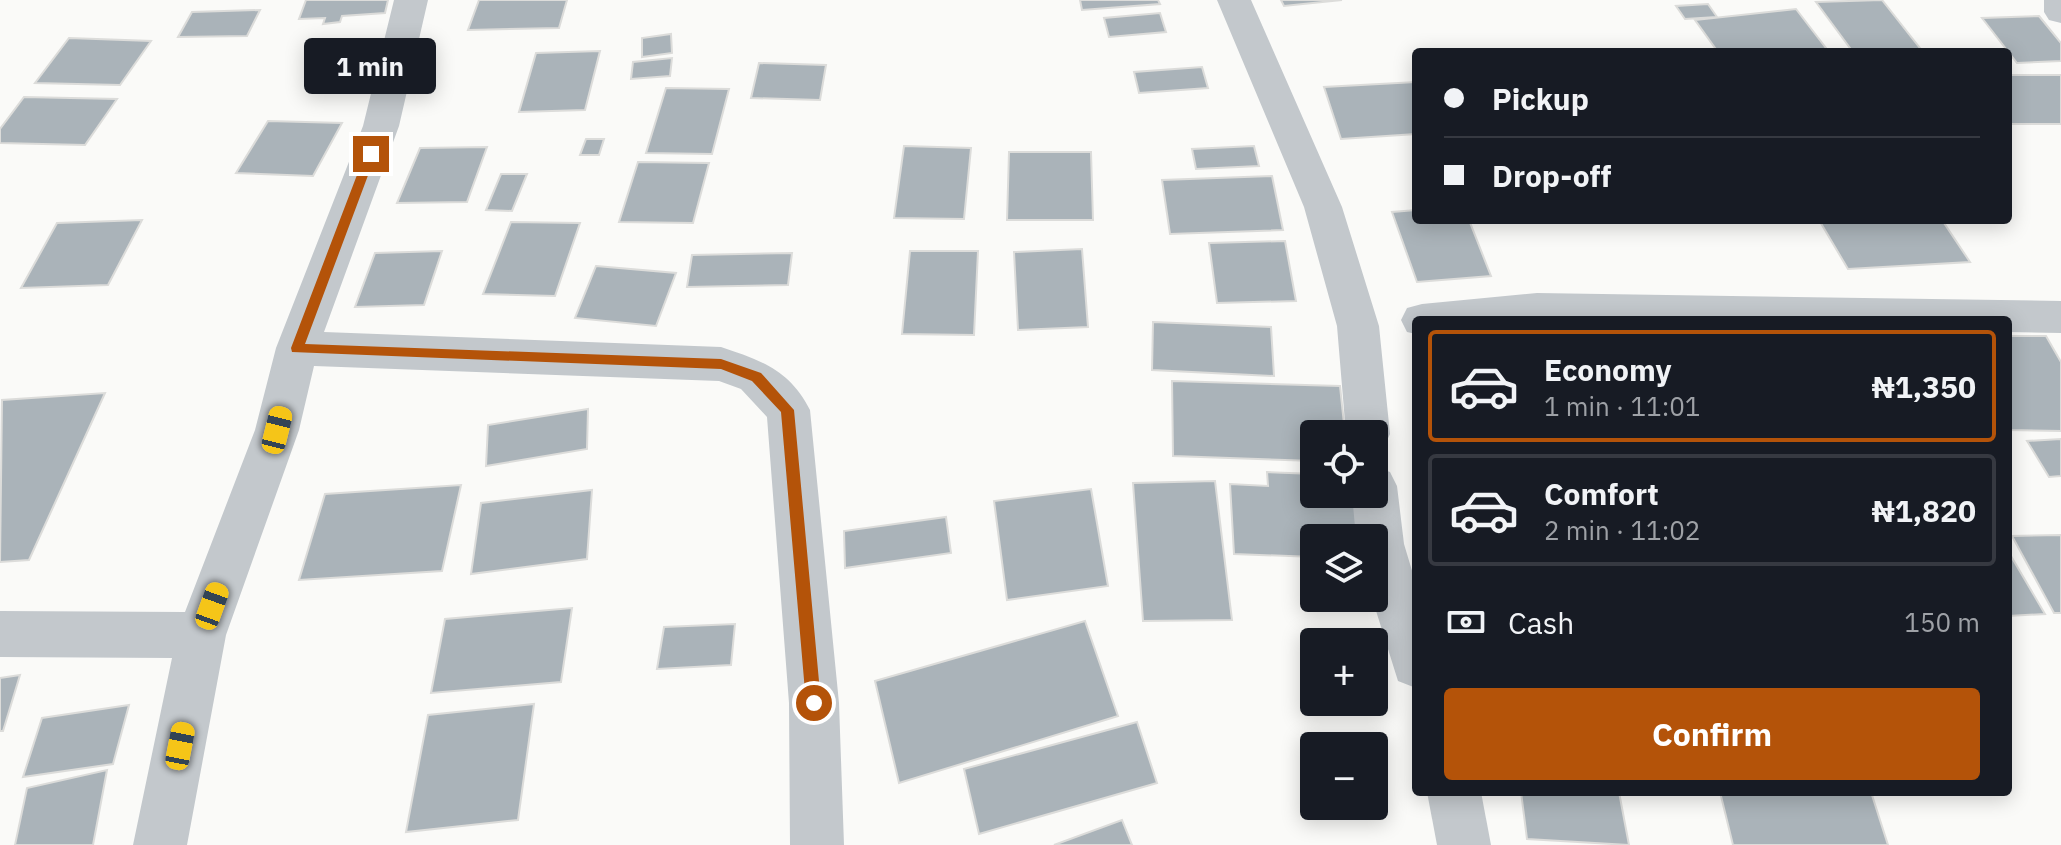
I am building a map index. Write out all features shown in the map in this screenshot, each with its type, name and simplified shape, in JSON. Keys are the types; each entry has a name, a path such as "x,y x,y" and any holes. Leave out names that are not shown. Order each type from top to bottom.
{"street":[{"path":"160,845 201,635 277,430 297,348 381,126 411,0"},
{"path":"1234,0 1323,207 1358,326 1367,420"},
{"path":"2061,0 2061,12"},
{"path":"1464,316 1537,309 1996,316"},
{"path":"2012,316 2061,317"},
{"path":"1358,326 1412,321"},
{"path":"297,348 721,364 756,377 788,410 814,703 817,845"},
{"path":"1376,508 1380,544 1412,651"},
{"path":"0,634 201,635"},
{"path":"1455,796 1464,845"}],"building":[{"path":"306,0 388,0 385,13 342,16 340,22 323,24 325,18 299,19"},
{"path":"479,0 567,0 559,28 468,30"},
{"path":"1080,0 1158,0 1160,4 1082,10"},
{"path":"1281,0 1342,0 1284,6"},
{"path":"1882,0 1920,48 1850,48 1816,2"},
{"path":"1708,4 1717,17 1685,19 1676,6"},
{"path":"1796,9 1826,48 1715,48 1695,20"},
{"path":"260,10 247,36 178,37 192,12"},
{"path":"1160,13 1166,32 1109,37 1104,18"},
{"path":"2039,16 2061,43 2061,61 2017,63 2012,57 2012,48 2005,48 1982,18"},
{"path":"671,34 672,53 642,57 642,38"},
{"path":"69,38 151,41 120,85 35,83"},
{"path":"600,51 585,110 519,112 536,53"},
{"path":"672,58 670,76 631,79 633,62"},
{"path":"759,63 826,65 820,100 751,98"},
{"path":"1202,67 1208,88 1139,93 1134,72"},
{"path":"2012,75 2061,75 2061,124 2012,124"},
{"path":"1412,82 1412,134 1341,139 1324,87"},
{"path":"666,88 729,89 712,154 646,153"},
{"path":"24,97 117,99 85,145 0,143 0,129"},
{"path":"268,121 342,123 313,176 236,173"},
{"path":"586,139 604,139 599,155 580,155"},
{"path":"904,146 971,148 964,219 894,218"},
{"path":"1254,146 1259,166 1196,169 1192,149"},
{"path":"487,147 467,202 397,203 420,148"},
{"path":"1009,152 1091,152 1093,220 1007,220"},
{"path":"638,162 709,163 693,223 619,222"},
{"path":"501,174 527,174 512,211 486,210"},
{"path":"1272,176 1283,230 1170,234 1162,180"},
{"path":"1412,210 1412,224 1471,224 1491,276 1417,282 1392,212"},
{"path":"142,220 108,285 21,288 57,223"},
{"path":"511,222 580,223 555,296 483,294"},
{"path":"1821,224 1945,224 1970,262 1848,269"},
{"path":"1285,241 1296,301 1217,303 1209,243"},
{"path":"1082,249 1088,327 1018,330 1014,252"},
{"path":"442,251 424,305 355,307 375,253"},
{"path":"910,251 978,251 974,335 902,334"},
{"path":"792,253 788,285 687,287 692,255"},
{"path":"596,266 676,273 656,326 575,318"},
{"path":"1153,322 1271,327 1274,376 1152,370"},
{"path":"2012,336 2046,336 2061,362 2061,431 2012,430"},
{"path":"1172,381 1340,386 1344,420 1300,420 1300,461 1173,456"},
{"path":"105,393 29,560 0,562 2,400"},
{"path":"588,409 587,449 486,466 488,425"},
{"path":"2061,439 2061,476 2049,477 2027,441"},
{"path":"1267,472 1300,473 1300,508 1359,508 1360,524 1300,524 1300,556 1234,554 1230,484 1268,486"},
{"path":"1215,481 1232,620 1143,621 1133,483"},
{"path":"461,485 442,571 299,580 325,494"},
{"path":"1091,489 1108,586 1007,600 994,501"},
{"path":"592,490 587,559 471,574 481,503"},
{"path":"946,517 951,553 845,568 844,531"},
{"path":"2061,535 2061,613 2054,613 2012,536"},
{"path":"2012,558 2045,614 2012,616"},
{"path":"572,608 561,682 431,693 445,619"},
{"path":"1085,621 1118,716 899,783 875,681"},
{"path":"735,624 731,665 657,669 664,627"},
{"path":"20,675 3,731 0,731 0,678"},
{"path":"534,704 518,820 406,832 428,715"},
{"path":"129,705 113,764 23,777 42,718"},
{"path":"1137,722 1157,783 979,834 964,769"},
{"path":"107,770 93,845 15,845 27,788"},
{"path":"1522,796 1620,796 1629,845 1527,839"},
{"path":"1721,796 1872,796 1888,845 1733,845"},
{"path":"1122,820 1132,845 1054,845"}],"route":[{"path":"371,154 297,348 721,364 756,377 788,410 814,703"}]}
